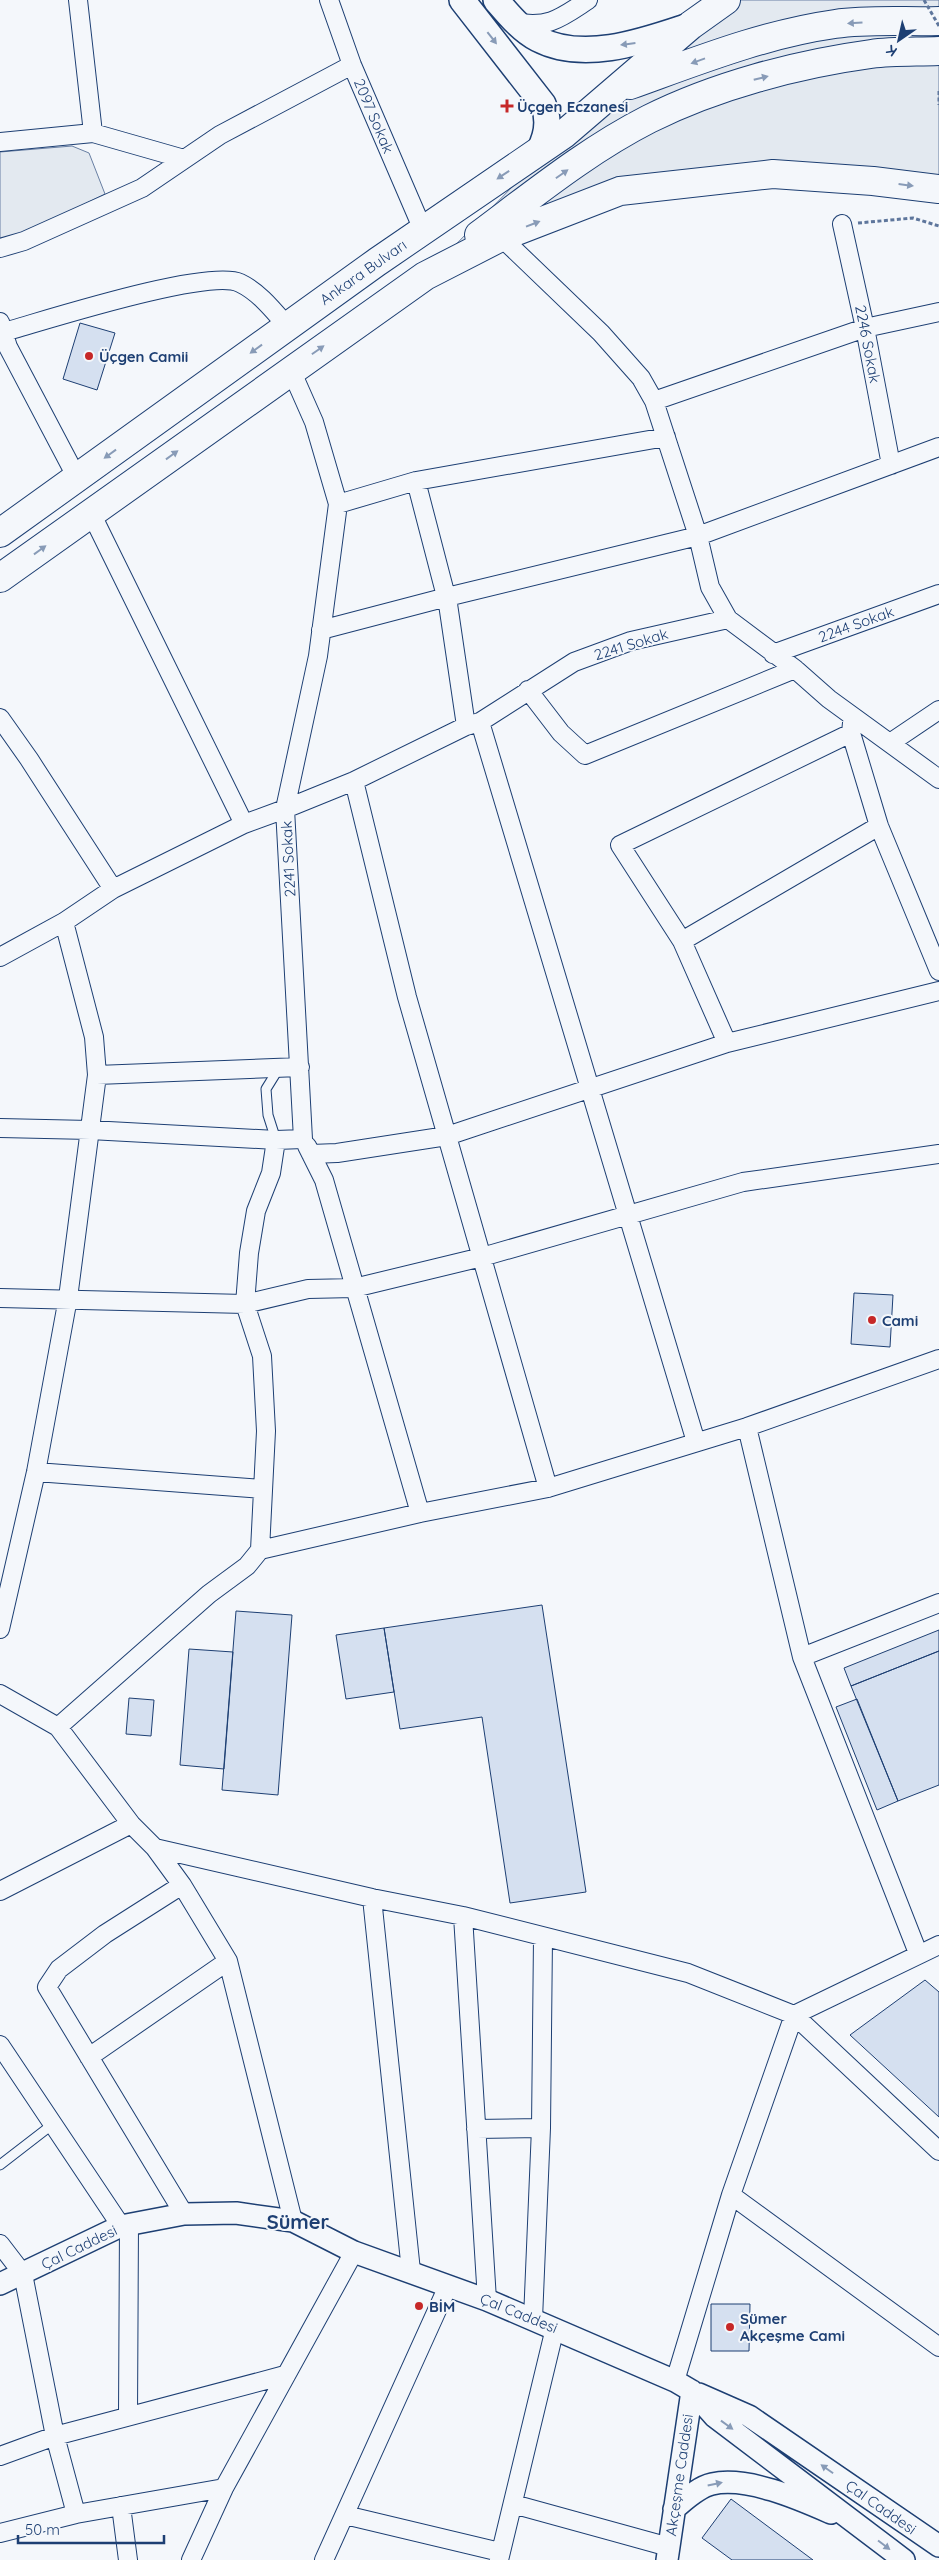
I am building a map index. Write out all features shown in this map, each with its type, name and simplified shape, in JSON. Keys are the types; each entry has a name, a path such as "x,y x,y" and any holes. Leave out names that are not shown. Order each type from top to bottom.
{"main road":[{"path":"462,0 543,104 547,114 547,125 539,151"},
{"path":"496,0 514,22 538,39 571,48 638,43 691,26"},
{"name":"Ankara Bulvarı","path":"0,533 287,326 564,134 691,26 723,2"},
{"path":"615,91 745,44 807,29 935,17"},
{"path":"0,578 425,276 561,174 650,119 738,83 832,60 873,53 939,51"},
{"path":"425,276 501,236 620,191 773,174 873,181 939,189"}],"street":[{"path":"78,0 93,133"},
{"name":"2097 Sokak","path":"328,0 352,65 423,230"},
{"path":"514,22 530,24 549,23 588,0"},
{"path":"0,248 42,234 142,188 220,135 352,65"},
{"path":"0,142 93,133 184,159"},
{"name":"2246 Sokak","path":"842,224 865,328 891,465"},
{"path":"501,236 601,333 641,378 654,401 666,437 698,536 710,587 728,619 795,669 852,725 890,743 939,779"},
{"path":"77,478 3,338 149,292 209,280 239,282 265,301 287,326"},
{"path":"654,401 865,328 939,312"},
{"path":"0,957 64,922 113,889 244,824 285,809 321,630 338,504 314,422 291,370"},
{"path":"338,504 416,482 666,437"},
{"path":"321,630 446,597 698,536 939,447"},
{"path":"416,482 446,597 473,724 628,1214 696,1442"},
{"path":"91,513 244,824"},
{"name":"2244 Sokak","path":"773,654 939,594"},
{"name":"2241 Sokak","path":"307,1147 300,1068 285,809 354,781 473,724 574,662 631,641 728,619"},
{"path":"528,690 561,733 585,755 795,669"},
{"path":"890,743 939,710"},
{"path":"0,718 29,759 113,889"},
{"path":"852,725 880,826 939,971"},
{"path":"726,1043 682,941 620,845 852,725"},
{"path":"354,781 407,997 548,1488"},
{"path":"682,941 880,826"},
{"path":"0,1628 36,1472 68,1298 97,1075 94,1038 64,922"},
{"path":"0,1128 90,1130 276,1140 337,1153 447,1136 726,1043 939,991"},
{"path":"97,1075 300,1068"},
{"path":"58,1727 209,1594 247,1566 260,1550 266,1431 262,1356 245,1304 249,1253 256,1211 272,1173 276,1140"},
{"path":"307,1147 324,1180 420,1513"},
{"path":"0,1298 68,1298 245,1304 308,1289 354,1288 482,1257 743,1182 939,1154"},
{"path":"260,1550 420,1513 548,1488 747,1427 939,1358"},
{"path":"747,1427 802,1657 918,1953"},
{"path":"36,1472 263,1488"},
{"path":"802,1657 939,1603"},
{"path":"0,1694 58,1727 131,1824 155,1848 182,1885 228,1961 293,2220"},
{"path":"0,1891 131,1824"},
{"path":"155,1848 372,1898 463,1916 543,1938 688,1973 794,2015 939,2151"},
{"path":"182,1885 105,1934 59,1969 47,1988 184,2214"},
{"path":"372,1898 411,2271"},
{"path":"463,1916 488,2300"},
{"path":"533,2319 541,2128 543,1938"},
{"path":"684,2386 731,2195 794,2015 918,1953 939,1945"},
{"path":"89,2058 228,1961"},
{"path":"0,2045 53,2124 125,2225 128,2416"},
{"path":"476,2129 541,2128"},
{"path":"731,2195 939,2347"},
{"name":"Çal Caddesi","path":"0,2284 125,2225 184,2214 236,2213 293,2220 354,2252 488,2300 555,2328 749,2416 939,2546"},
{"path":"0,2244 23,2274 55,2436 76,2514"},
{"path":"191,2560 224,2488 354,2252"},
{"path":"324,2560 448,2286"},
{"path":"345,2515 500,2556 555,2328"},
{"path":"0,2456 55,2436 285,2375"},
{"name":"Çal Caddesi","path":"684,2386 715,2417 904,2560"},
{"name":"Akçeşme Caddesi","path":"668,2554 674,2509 684,2386"},
{"path":"674,2509 691,2494 711,2484 731,2482 771,2491 855,2523"},
{"path":"0,2533 76,2514 224,2488"},
{"path":"513,2504 668,2554"},
{"path":"121,2506 128,2560"}],"lane":[{"path":"276,1140 268,1115 266,1089 279,1068"},
{"path":"0,2165 53,2124"}],"path":[{"path":"939,91 939,105"},
{"path":"842,224 913,218 939,226"}],"shaded area":[{"path":"726,0 939,0 939,189 873,181 620,191 425,276 564,134"},
{"path":"72,146 89,153 105,194 41,226 0,240 0,152"}],"building":[{"name":"Üçgen Camii","path":"80,323 115,333 97,390 63,379"},
{"name":"Cami","path":"854,1293 893,1295 890,1347 851,1344"},
{"path":"542,1605 586,1892 510,1903 482,1717 400,1729 384,1628"},
{"path":"236,1611 292,1615 278,1795 222,1790"},
{"path":"384,1628 394,1692 346,1699 336,1635"},
{"path":"939,1630 939,1651 851,1686 844,1668"},
{"path":"189,1649 233,1652 224,1769 180,1765"},
{"path":"939,1651 939,1785 898,1801 851,1686"},
{"path":"129,1698 154,1700 151,1736 126,1734"},
{"path":"857,1699 898,1801 877,1810 836,1707"},
{"path":"925,1980 939,1992 939,2117 850,2035"},
{"name":"Sümer Akçeşme Cami","path":"711,2304 750,2304 749,2351 711,2351"},
{"path":"731,2499 813,2560 732,2560 702,2538"}],"place":[{"name":"Üçgen Eczanesi","path":"507,106"},
{"name":"Üçgen Camii","path":"89,356"},
{"name":"Cami","path":"872,1320"},
{"name":"BİM","path":"419,2306"},
{"name":"Sümer Akçeşme Cami","path":"730,2327"}],"district":[{"name":"Sümer","path":"298,2221"}]}
